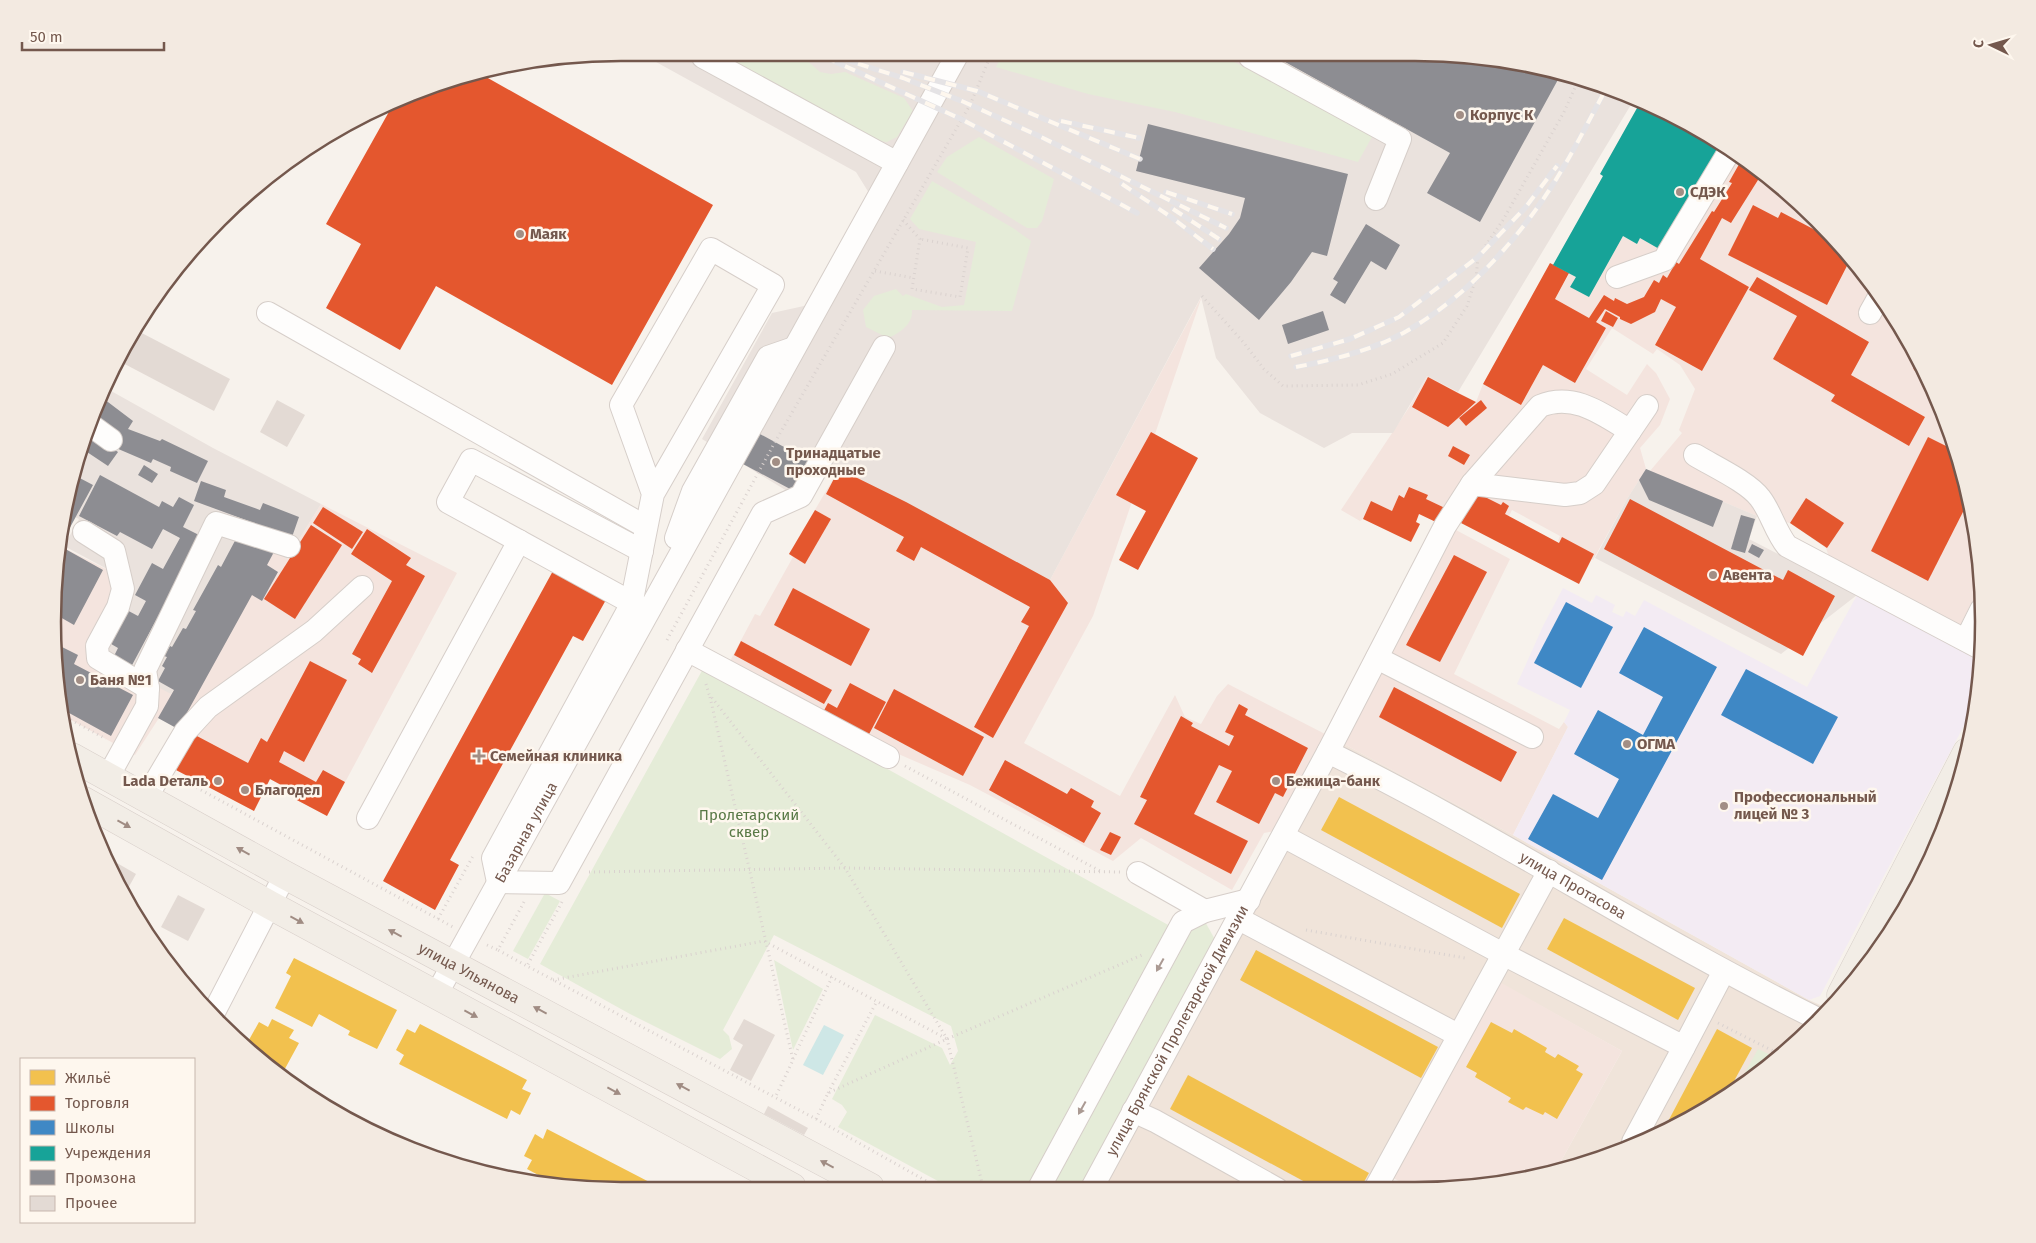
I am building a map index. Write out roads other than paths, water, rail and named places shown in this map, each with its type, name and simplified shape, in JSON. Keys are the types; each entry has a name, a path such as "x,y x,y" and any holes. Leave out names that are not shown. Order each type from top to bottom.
{"main road":[{"name":"улица Ульянова","path":"79,761 285,875 861,1182"},
{"path":"92,806 270,905 783,1182"},
{"path":"1857,965 1943,806"}],"street":[{"path":"711,61 897,163"},
{"name":"Базарная улица","path":"436,995 498,882 640,607 674,564 954,61"},
{"path":"1257,61 1400,139 1376,199"},
{"path":"1617,277 1664,260 1726,156"},
{"path":"640,607 642,551 653,494 773,286 711,249 621,405 653,494"},
{"path":"268,313 646,527"},
{"path":"498,882 558,883 694,653 763,513 801,496 884,346"},
{"path":"640,607 693,491 768,356 794,348"},
{"name":"улица Брянской Пролетарской Дивизии","path":"1095,1182 1244,910 1445,526 1472,484 1540,406 1552,402 1578,403 1593,409 1630,431"},
{"path":"1472,484 1565,495 1580,493 1594,484 1647,406"},
{"path":"96,429 111,440"},
{"path":"1695,455 1750,489 1761,498 1779,536 1787,546 1974,645"},
{"path":"640,607 448,502 470,460 642,551"},
{"path":"108,777 147,706 148,688 145,670 216,523 289,546"},
{"path":"84,532 114,551 123,589 118,607 96,646 98,658 148,688"},
{"path":"368,818 519,541"},
{"path":"146,798 186,732 208,707 314,631 362,587"},
{"path":"694,653 888,757"},
{"path":"1377,658 1532,737"},
{"name":"улица Протасова","path":"1328,752 1549,871 1724,971 1813,1016"},
{"path":"1283,836 1500,958 1684,1047"},
{"path":"1379,1182 1549,871"},
{"path":"1138,873 1205,911"},
{"path":"216,1008 285,875"},
{"path":"1244,910 1458,1035"},
{"name":"улица Брянской Пролетарской Дивизии","path":"1042,1182 1178,932 1205,911 1244,910"},
{"path":"1636,1136 1724,971"},
{"path":"1133,1111 1155,1121 1266,1182"}],"water":[{"path":"824,1025 844,1035 823,1075 803,1065"}],"railway":[{"path":"834,61 961,119 1137,213"},
{"path":"850,61 903,78 964,102 1039,136 1226,228"},
{"path":"903,72 977,91 1140,159"},
{"path":"1296,367 1352,354 1393,338 1427,319 1467,287 1504,250 1536,210 1565,165 1603,94"},
{"path":"1061,121 1139,138"},
{"path":"1291,356 1350,339 1399,317 1478,257 1525,208 1557,166"},
{"path":"1122,184 1171,217 1213,249"},
{"path":"1166,192 1232,214"},
{"path":"1173,209 1219,239"}],"place":[{"name":"Корпус К","path":"1460,115"},
{"name":"СДЭК","path":"1680,192"},
{"name":"Маяк","path":"520,234"},
{"name":"Тринадцатые проходные","path":"776,462"},
{"name":"Авента","path":"1713,575"},
{"name":"Баня №1","path":"80,680"},
{"name":"ОГМА","path":"1627,744"},
{"name":"Семейная клиника","path":"479,756"},
{"name":"Lada Dеталь","path":"218,781"},
{"name":"Бежица-банк","path":"1276,781"},
{"name":"Благодел","path":"245,790"},
{"name":"Профессиональный лицей № 3","path":"1724,806"}],"park label":[{"name":"Пролетарский сквер","path":"749,824"}]}
